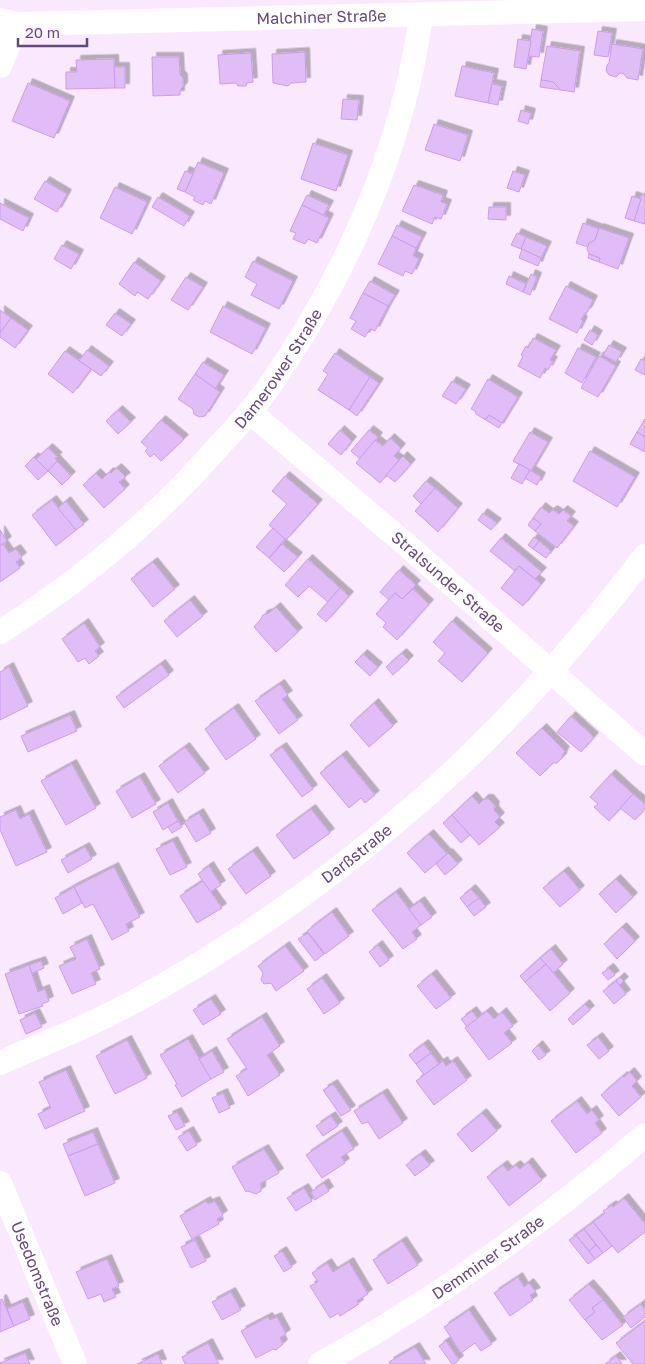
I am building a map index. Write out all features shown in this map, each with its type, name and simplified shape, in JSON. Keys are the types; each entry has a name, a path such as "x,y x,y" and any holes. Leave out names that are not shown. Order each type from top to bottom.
{"street":[{"name":"Malchiner Straße","path":"8,22 645,9"},
{"name":"Damerower Straße","path":"0,632 84,573 131,535 183,486 250,412 302,336 362,223 392,144 417,46 421,15"},
{"path":"0,66 8,22"},
{"name":"Stralsunder Straße","path":"250,412 410,548 645,754"},
{"name":"Darßstraße","path":"0,1062 125,1007 194,967 278,912 369,844 426,796 482,743 551,671 645,556"},
{"name":"Demminer Straße","path":"320,1364 396,1319 489,1257 573,1195 645,1135"},
{"name":"Usedomstraße","path":"0,1183 75,1364"}],"building":[{"path":"532,29 543,31 539,57 528,56"},
{"path":"598,31 612,33 608,57 594,55"},
{"path":"518,39 531,41 526,69 514,67"},
{"path":"612,44 643,49 638,80 627,78 624,74 620,73 616,77 609,75 606,71"},
{"path":"547,46 580,51 574,92 561,90 553,82 541,80"},
{"path":"305,52 306,82 291,83 288,86 273,83 272,54"},
{"path":"251,53 253,82 247,83 246,86 238,86 236,83 220,84 218,55"},
{"path":"152,57 179,57 180,75 183,78 183,87 180,90 180,95 153,96"},
{"path":"114,59 115,88 66,89 66,72 77,72 76,60"},
{"path":"462,66 494,73 488,103 455,96"},
{"path":"114,67 125,67 125,88 115,88"},
{"path":"541,80 553,82 561,90 540,87"},
{"path":"28,83 70,101 54,138 12,121"},
{"path":"492,84 502,86 498,105 488,103"},
{"path":"343,99 359,100 357,120 341,119"},
{"path":"521,110 531,113 528,124 518,121"},
{"path":"434,124 468,135 460,161 425,150"},
{"path":"313,143 348,155 336,191 301,179"},
{"path":"198,162 224,173 211,204 205,201 203,205 193,200 195,197 185,192"},
{"path":"185,171 193,174 185,192 177,189"},
{"path":"513,171 525,175 519,192 507,188"},
{"path":"45,181 67,194 57,212 34,199"},
{"path":"414,185 443,195 441,202 447,204 441,219 435,217 432,224 402,211"},
{"path":"115,187 147,202 132,234 100,218"},
{"path":"642,194 645,195 645,224 634,221"},
{"path":"307,195 329,205 323,216 302,205"},
{"path":"632,196 641,199 634,221 625,218"},
{"path":"158,197 190,216 184,226 152,207"},
{"path":"0,203 29,218 23,231 0,219"},
{"path":"302,205 329,218 317,243 308,239 305,244 293,239 296,233 290,231"},
{"path":"489,207 506,207 506,220 488,219"},
{"path":"583,223 599,229 595,240 589,243 588,247 576,243"},
{"path":"397,225 422,237 416,248 392,236"},
{"path":"599,228 629,238 618,269 599,262 600,258 589,254 587,249 589,243 595,240"},
{"path":"517,233 526,237 521,249 511,245"},
{"path":"392,236 416,248 413,256 419,259 412,274 405,271 403,276 378,264"},
{"path":"526,237 547,246 541,258 521,249"},
{"path":"62,245 79,254 71,269 54,259"},
{"path":"522,249 541,258 538,266 519,258"},
{"path":"589,254 600,258 599,262 588,258"},
{"path":"253,261 293,281 279,309 251,295 257,284 245,277"},
{"path":"134,262 161,281 148,299 137,292 135,296 119,284"},
{"path":"531,274 537,277 530,295 523,292"},
{"path":"509,276 526,284 523,292 506,284"},
{"path":"186,277 203,287 188,310 171,300"},
{"path":"370,281 395,295 388,306 363,293"},
{"path":"566,286 593,300 581,319 583,321 577,333 549,319"},
{"path":"363,293 388,306 375,331 370,329 365,337 351,329 356,321 350,318"},
{"path":"223,306 266,328 252,354 210,332"},
{"path":"0,310 11,318 0,333"},
{"path":"115,313 131,324 122,336 106,325"},
{"path":"11,318 28,330 15,348 0,337 0,333"},
{"path":"590,330 598,335 592,345 584,340"},
{"path":"533,338 556,350 550,360 553,361 548,370 545,368 540,378 518,366 523,356 521,355 526,346 528,348"},
{"path":"609,345 622,352 616,362 603,355"},
{"path":"578,348 596,357 582,383 565,373"},
{"path":"87,350 109,366 101,376 79,361"},
{"path":"65,351 91,369 73,393 48,374"},
{"path":"335,353 370,377 349,410 318,390 328,374 323,371"},
{"path":"599,356 616,366 598,397 581,388"},
{"path":"641,359 645,361 645,375 635,370"},
{"path":"203,362 224,375 215,389 195,374"},
{"path":"195,374 220,392 205,416 199,417 194,414 193,409 178,399"},
{"path":"370,377 379,383 357,416 349,410"},
{"path":"488,379 518,397 502,423 489,415 484,419 471,409"},
{"path":"452,381 466,389 456,404 442,396"},
{"path":"118,410 131,422 118,434 106,421"},
{"path":"489,415 502,423 499,428 484,419"},
{"path":"645,419 645,437 637,432"},
{"path":"161,420 184,439 161,461 154,454 150,457 145,451 148,448 141,442"},
{"path":"340,430 352,441 341,455 328,444"},
{"path":"369,430 378,437 360,459 351,451"},
{"path":"530,432 548,442 531,471 513,461"},
{"path":"637,432 645,437 645,452 630,444"},
{"path":"390,438 401,448 394,456 399,460 380,483 356,463 375,440 383,446"},
{"path":"48,448 58,457 55,458 57,461 48,471 36,459"},
{"path":"590,451 635,477 617,507 573,481"},
{"path":"403,456 411,464 395,482 386,475"},
{"path":"34,457 48,471 38,480 25,466"},
{"path":"57,461 71,476 62,485 48,471"},
{"path":"519,464 530,470 522,484 511,478"},
{"path":"117,468 126,477 119,482 125,489 104,508 83,485 96,473 102,479 109,472 111,473"},
{"path":"530,470 541,477 537,485 525,478"},
{"path":"285,476 318,504 286,540 269,525 287,504 272,491"},
{"path":"426,481 435,488 421,504 413,496"},
{"path":"435,488 458,508 438,532 415,511"},
{"path":"52,500 76,530 56,546 32,515"},
{"path":"66,501 84,524 76,530 58,508"},
{"path":"541,507 549,513 553,510 559,514 563,510 571,516 567,521 574,526 557,548 535,531 541,524 533,518"},
{"path":"483,513 497,523 491,530 478,520"},
{"path":"533,518 541,524 535,531 528,525"},
{"path":"273,528 285,539 269,558 256,547"},
{"path":"0,530 7,541 0,546"},
{"path":"534,537 539,541 533,549 528,545"},
{"path":"501,538 542,572 535,579 519,566 515,571 490,551"},
{"path":"539,541 551,551 546,558 533,549"},
{"path":"3,544 9,553 16,549 22,557 16,562 20,568 0,582 0,546"},
{"path":"282,544 298,557 284,572 269,558"},
{"path":"308,559 340,588 328,602 309,586 298,597 285,585"},
{"path":"153,562 175,589 153,607 131,579"},
{"path":"519,566 541,584 523,606 501,588"},
{"path":"399,570 416,585 402,599 395,593 389,600 380,592"},
{"path":"340,588 349,596 326,622 317,614"},
{"path":"413,589 429,604 397,640 383,627 386,623 376,614 395,593 402,599"},
{"path":"190,600 203,616 177,637 164,621"},
{"path":"276,607 298,632 276,652 254,627 263,615"},
{"path":"452,621 488,653 462,682 438,661 445,653 433,642"},
{"path":"84,623 100,647 95,651 99,656 89,664 85,658 78,662 62,639"},
{"path":"402,653 409,660 393,675 386,667"},
{"path":"363,654 378,667 370,676 355,662"},
{"path":"161,664 169,675 124,708 116,697"},
{"path":"9,667 28,706 0,720 0,672"},
{"path":"280,684 288,695 282,699 298,720 279,734 255,701"},
{"path":"374,703 393,726 369,747 350,725"},
{"path":"234,708 256,739 226,760 205,729"},
{"path":"70,715 77,731 28,752 21,736"},
{"path":"571,716 594,737 581,752 557,732"},
{"path":"542,728 565,751 557,763 553,763 540,776 516,753"},
{"path":"185,747 205,773 178,793 159,766"},
{"path":"282,747 313,789 302,797 270,755"},
{"path":"342,755 375,795 365,803 361,798 349,808 320,773"},
{"path":"72,764 96,808 66,825 41,781"},
{"path":"611,774 633,794 609,821 594,807 598,804 590,797"},
{"path":"140,777 156,804 132,818 116,791"},
{"path":"633,794 645,804 645,809 635,820 620,808"},
{"path":"472,796 479,804 484,799 489,799 500,817 495,822 500,827 479,845 452,815"},
{"path":"168,803 178,821 163,830 153,812"},
{"path":"311,809 330,833 294,859 276,835"},
{"path":"16,810 20,819 29,814 47,852 16,866 0,830 0,817"},
{"path":"199,813 211,833 196,842 184,822"},
{"path":"452,815 470,835 461,843 443,823"},
{"path":"178,821 182,827 172,833 168,827"},
{"path":"429,834 447,854 425,873 407,853"},
{"path":"173,841 187,867 170,875 156,849"},
{"path":"85,847 92,859 68,873 61,860"},
{"path":"253,851 271,876 246,894 228,869"},
{"path":"448,853 458,864 445,875 436,864"},
{"path":"209,866 221,885 210,892 198,874"},
{"path":"114,867 140,917 126,924 129,931 112,940 93,904 85,908 74,887"},
{"path":"564,871 580,890 560,907 543,888"},
{"path":"616,879 633,897 616,913 599,894"},
{"path":"203,881 222,908 197,923 180,896"},
{"path":"74,887 82,903 63,914 55,898"},
{"path":"471,889 479,898 467,907 460,898"},
{"path":"396,892 421,925 412,932 417,939 403,949 372,910"},
{"path":"479,898 486,907 474,916 467,907"},
{"path":"420,901 432,917 421,925 409,909"},
{"path":"332,912 349,936 325,954 307,931"},
{"path":"622,927 635,941 617,959 604,944"},
{"path":"308,933 324,954 315,961 298,939"},
{"path":"87,939 100,969 91,973 96,984 72,994 59,966 76,959 70,947"},
{"path":"378,945 389,960 380,967 369,952"},
{"path":"285,946 304,971 276,991 271,983 264,984 261,980 263,973 258,966"},
{"path":"551,949 563,964 553,973 540,958"},
{"path":"540,958 546,964 525,982 520,976"},
{"path":"41,961 44,968 32,973 29,965"},
{"path":"546,964 570,993 550,1011 525,982"},
{"path":"29,965 38,992 45,989 49,1001 42,1004 43,1006 19,1014 5,974"},
{"path":"609,968 615,975 608,980 602,973"},
{"path":"432,974 451,998 436,1009 417,986"},
{"path":"620,977 624,981 619,986 616,981"},
{"path":"322,978 340,1003 324,1014 307,989"},
{"path":"616,981 626,994 614,1004 603,991"},
{"path":"211,999 221,1014 203,1025 193,1010"},
{"path":"585,1004 590,1010 573,1025 568,1019"},
{"path":"472,1011 478,1019 467,1027 461,1019"},
{"path":"487,1011 494,1019 502,1012 513,1026 504,1033 512,1043 489,1060 465,1028"},
{"path":"35,1013 42,1027 26,1034 20,1020"},
{"path":"262,1017 280,1046 267,1055 280,1075 248,1096 236,1076 247,1069 227,1039"},
{"path":"598,1037 609,1051 599,1059 587,1045"},
{"path":"188,1039 211,1079 182,1097 175,1085 177,1084 160,1055"},
{"path":"127,1040 147,1078 115,1094 96,1056"},
{"path":"424,1044 431,1053 416,1064 409,1055"},
{"path":"538,1045 546,1055 539,1060 532,1051"},
{"path":"212,1051 224,1072 211,1079 199,1059"},
{"path":"431,1053 439,1064 424,1075 416,1064"},
{"path":"443,1061 446,1066 453,1061 467,1080 434,1105 416,1081"},
{"path":"66,1070 85,1111 45,1129 38,1114 51,1108 39,1082"},
{"path":"630,1072 637,1081 632,1086 641,1097 619,1116 601,1095"},
{"path":"333,1084 351,1110 341,1116 323,1090"},
{"path":"223,1093 230,1108 219,1113 212,1098"},
{"path":"383,1093 403,1123 379,1139 368,1122 362,1124 354,1111"},
{"path":"577,1101 587,1114 592,1110 599,1120 595,1123 602,1133 576,1153 551,1121"},
{"path":"177,1112 185,1126 176,1130 168,1116"},
{"path":"482,1113 497,1131 472,1152 457,1134"},
{"path":"331,1116 338,1126 323,1136 316,1126"},
{"path":"189,1131 197,1145 187,1151 178,1137"},
{"path":"342,1131 354,1149 341,1157 345,1163 322,1178 306,1155"},
{"path":"93,1132 98,1144 68,1156 63,1144"},
{"path":"98,1144 115,1183 85,1196 68,1156"},
{"path":"264,1149 279,1173 261,1183 261,1191 256,1194 246,1192 232,1167"},
{"path":"421,1154 430,1165 415,1176 406,1165"},
{"path":"528,1162 542,1180 509,1206 487,1177 503,1165 508,1171 516,1165 520,1169"},
{"path":"324,1183 329,1191 315,1200 311,1192"},
{"path":"304,1188 312,1201 296,1211 287,1198"},
{"path":"624,1198 645,1224 645,1232 618,1253 593,1222 605,1213 603,1211 612,1205 613,1207"},
{"path":"206,1201 208,1204 215,1201 223,1215 217,1219 219,1224 192,1239 180,1216"},
{"path":"593,1222 612,1246 603,1253 584,1229"},
{"path":"584,1229 596,1245 589,1251 576,1235"},
{"path":"576,1235 595,1259 588,1264 569,1240"},
{"path":"195,1240 206,1261 191,1268 181,1247"},
{"path":"402,1241 418,1265 388,1284 373,1260"},
{"path":"596,1245 603,1253 595,1259 589,1251"},
{"path":"282,1251 292,1267 284,1272 274,1256"},
{"path":"107,1259 119,1286 112,1289 116,1297 104,1302 101,1294 88,1299 76,1272"},
{"path":"349,1262 368,1294 357,1301 359,1304 340,1316 338,1313 330,1318 310,1286 318,1282 312,1273 327,1263 333,1272"},
{"path":"518,1277 524,1287 529,1283 536,1292 530,1295 533,1300 510,1316 494,1293"},
{"path":"589,1284 603,1300 592,1308 595,1312 585,1320 569,1300"},
{"path":"231,1292 241,1310 222,1320 212,1302"},
{"path":"2,1299 14,1326 0,1332 0,1300"},
{"path":"603,1300 623,1325 602,1340 585,1320 595,1312 592,1308"},
{"path":"23,1302 30,1319 14,1326 7,1309"},
{"path":"641,1304 645,1309 645,1317 631,1328 623,1317"},
{"path":"469,1310 492,1344 481,1351 475,1343 461,1353 444,1327"},
{"path":"268,1317 270,1320 277,1317 286,1334 280,1338 283,1344 276,1350 273,1349 256,1358 241,1331"},
{"path":"645,1321 645,1364 633,1364 616,1343"},
{"path":"446,1341 459,1360 454,1364 452,1364 439,1346"},
{"path":"208,1343 219,1364 185,1364 182,1357"},
{"path":"415,1347 426,1364 390,1364 389,1362"},
{"path":"25,1353 30,1364 0,1364 0,1363"},
{"path":"158,1354 162,1364 137,1364"},
{"path":"616,1356 622,1364 605,1364"}]}
